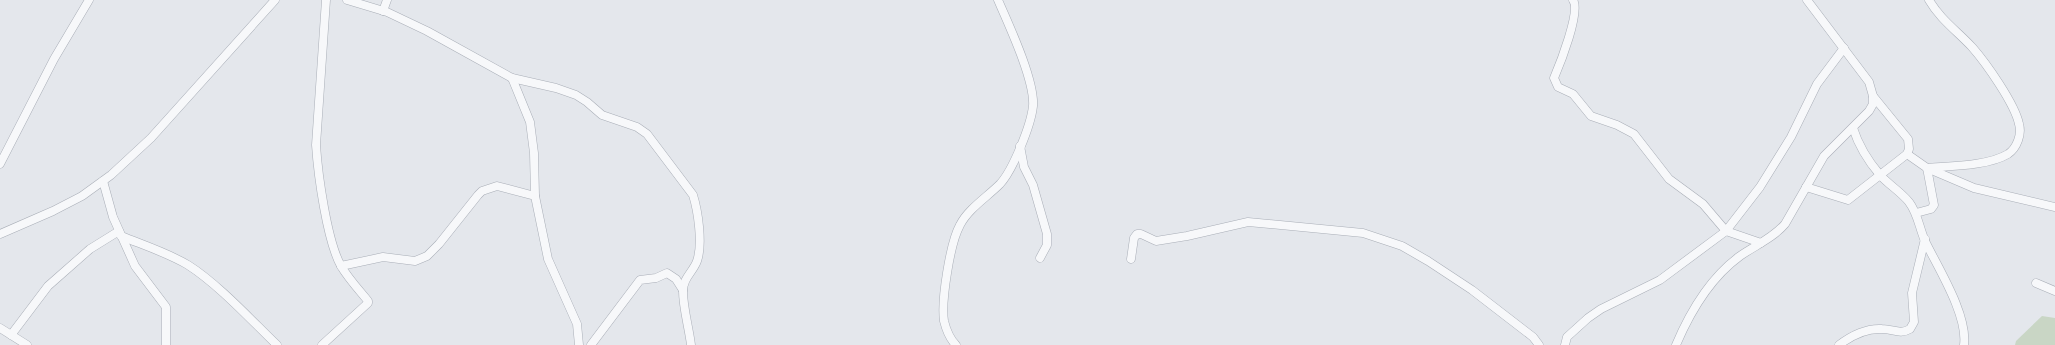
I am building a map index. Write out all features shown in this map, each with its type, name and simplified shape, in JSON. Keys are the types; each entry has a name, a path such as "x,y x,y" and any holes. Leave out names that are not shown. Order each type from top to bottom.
{"street":[{"path":"0,164 54,59 89,0"},
{"path":"0,234 53,211 82,196 103,181 151,138 276,0"},
{"path":"322,345 368,303 341,266 329,225 318,168 316,145 326,0"},
{"path":"347,0 383,11 427,31 512,78 556,88 576,95 588,102 602,115 637,127 647,134 692,194 695,203 700,235 699,254 694,266 686,278 683,290 691,345"},
{"path":"383,11 387,0"},
{"path":"956,345 948,333 944,311 947,273 955,236 960,225 968,214 1007,175 1030,117 1033,99 1013,34 998,0"},
{"path":"1573,0 1576,6 1575,15 1562,58 1554,78 1558,87 1573,94 1591,116 1616,124 1634,134 1669,179 1702,204 1726,231 1761,243"},
{"path":"1676,345 1693,311 1715,280 1739,257 1780,230 1785,224 1824,156 1853,128 1869,111 1873,104 1873,96 1869,82 1807,0"},
{"path":"1927,168 1976,163 2007,154 2016,144 2020,126 2011,105 1981,59 1943,19 1929,0"},
{"path":"1565,345 1568,337 1588,318 1601,309 1660,280 1726,231 1760,187 1791,137 1817,84 1844,48"},
{"path":"512,78 531,129 535,196 548,259 577,324 579,345"},
{"path":"1806,187 1848,200 1881,176 1907,154 1909,149 1908,139 1873,96"},
{"path":"1853,128 1859,143 1881,176 1903,194 1916,213 1925,239 1946,283 1961,321 1964,345"},
{"path":"1020,145 1024,167 1033,185 1047,234 1047,245 1040,258"},
{"path":"1907,154 1927,168 1974,188 2055,207"},
{"path":"1916,213 1931,209 1934,205 1927,168"},
{"path":"103,181 120,234 138,272 166,307 166,345"},
{"path":"341,266 390,256 409,260 422,259 439,244 478,195 492,187 497,186 535,196"},
{"path":"1131,259 1134,238 1137,234 1141,234 1156,241 1187,236 1248,222 1363,233 1402,246 1428,260 1472,290 1533,337 1539,345"},
{"path":"11,335 48,286 90,249 120,234"},
{"path":"120,234 187,264 197,271 245,313 277,345"},
{"path":"1839,345 1850,336 1861,332 1883,329 1900,332 1910,329 1914,322 1912,293 1925,239"},
{"path":"591,345 640,280 656,278 667,273 676,280 683,290"},
{"path":"2036,283 2055,291"},
{"path":"0,328 27,345"}],"green space":[{"path":"2042,316 2055,318 2055,345 2015,345 2016,341"}]}
